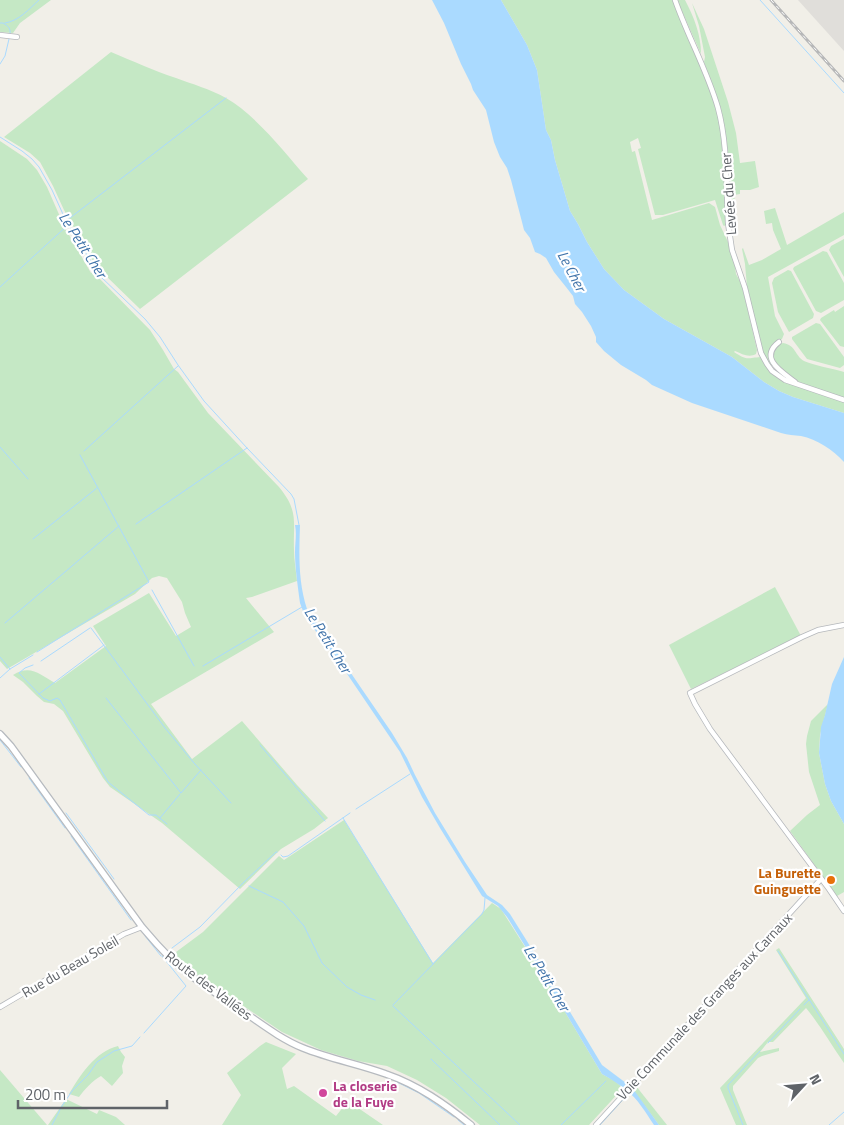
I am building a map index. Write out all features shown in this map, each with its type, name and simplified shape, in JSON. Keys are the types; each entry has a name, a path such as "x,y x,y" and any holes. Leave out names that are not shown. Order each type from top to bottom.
{"main road":[{"name":"Route des Vallées","path":"0,734 11,746 142,927 167,955 186,972 281,1037 310,1050 403,1080 427,1093 471,1125"}],"street":[{"name":"Levée du Cher","path":"676,0 703,65 718,109 724,143 728,223 732,250 745,288 761,353 767,364 774,369"},
{"path":"3,35 17,37"},
{"path":"779,342 771,352 774,369 798,384 844,400"},
{"path":"844,625 818,630 802,637 690,693 710,729 844,911"},
{"name":"Voie Communale des Granges aux Carnaux","path":"596,1125 821,879"},
{"name":"Rue du Beau Soleil","path":"0,1007 124,934 142,927"}],"shaded area":[{"path":"798,0 844,0 844,51"}],"green space":[{"path":"0,0 51,0 20,23 13,33 0,32"},
{"path":"501,0 673,0 713,96 721,130 724,154 726,225 723,225 715,200 663,215 655,215 638,149 641,148 638,138 630,142 632,152 635,151 652,220 709,203 715,207 720,225 728,242 736,274 742,285 757,350 756,354 751,356 734,352 747,358 761,357 773,374 782,381 844,402 844,413 793,397 764,382 732,357 664,319 624,290 604,269 570,211 551,140 546,130 537,70 527,45"},
{"path":"677,0 685,0 691,13 698,33 701,54"},
{"path":"692,3 704,29 728,102 736,133 740,163 755,161 759,187 750,190 740,190 740,194 734,195 735,202 729,202 728,164 715,93 704,62 705,57 699,26"},
{"path":"111,52 207,89 237,105 259,124 308,179 140,309 93,261 40,162 30,153 4,137"},
{"path":"0,141 27,159 37,170 47,187 65,228 91,273 93,272 150,330 174,369 208,413 279,487 290,503 294,517 294,558 297,581 246,598 274,632 151,704 192,759 242,721 328,818 281,849 240,889 162,823 110,787 63,711 54,704 44,702 13,675 25,670 40,674 55,683 106,646 93,626 149,593 176,636 191,627 182,602 167,578 159,576 152,578 135,594 7,669 0,661"},
{"path":"775,208 787,245 844,212 844,235 768,277 775,316 784,334 782,339 770,348 769,357 772,366 762,351 747,287 742,249 749,265 781,249 772,223 766,224 764,211"},
{"path":"844,239 844,277 829,250 831,246"},
{"path":"823,251 827,252 844,283 844,300 821,313 816,311 793,269"},
{"path":"788,270 791,271 814,314 813,318 789,332 778,312 772,283 774,278"},
{"path":"844,306 844,347 840,346 820,320 834,310 835,312"},
{"path":"816,323 820,324 844,357 844,365 840,368 807,359 792,339 792,337"},
{"path":"783,343 793,348 804,361 844,372 844,398 804,385 784,372 778,366 772,353 775,347"},
{"path":"775,587 801,636 691,689 669,645"},
{"path":"828,704 820,735 819,753 825,784 831,801 844,824 844,892 837,896 790,831 820,805 809,772 806,744 811,721"},
{"path":"344,820 433,963 492,903 501,909 602,1074 623,1088 589,1125 480,1125 446,1098 417,1080 387,1066 358,1061 321,1050 282,1032 199,976 176,957 176,952 203,932 279,856 284,860"},
{"path":"779,948 844,1049 844,1063 806,1008 773,1042 768,1042 760,1052 779,1048 779,1051 758,1058 733,1086 747,1125 736,1125 720,1088 806,998 776,950"},
{"path":"266,1042 296,1054 282,1068 287,1089 294,1086 336,1116 348,1101 383,1125 222,1125 241,1095 227,1073"},
{"path":"118,1046 125,1057 122,1066 123,1073 112,1086 101,1076 89,1085 79,1097 69,1094 78,1079 96,1058"},
{"path":"0,1070 47,1125 0,1125"},
{"path":"636,1086 667,1125 659,1125 633,1090"},
{"path":"66,1099 97,1114 99,1110 116,1117 125,1125 48,1125"}],"water":[{"name":"Le Cher","path":"432,0 501,0 527,45 537,70 546,130 551,140 570,211 604,269 624,290 664,319 732,357 779,391 844,413 844,462 819,442 801,436 781,433 692,403 652,385 621,365 604,351 596,342 591,326 575,304 573,296 554,272 546,258 535,252 530,238 524,230 511,180 494,142 486,110 473,90"},
{"path":"295,525 300,525 299,556 307,609 392,733 435,813 465,862 487,895 502,905 510,914 602,1065 631,1086 659,1125 654,1125 630,1094 602,1074 507,917 498,906 482,896 422,797 400,752 303,611 300,603 296,571"},
{"path":"844,657 844,824 831,801 825,784 819,753 821,727 832,684"}],"waterway":[{"path":"5,23 28,11 39,0"},
{"path":"760,0 844,93"},
{"name":"Le Petit Cher","path":"0,23 9,28 10,35"},
{"name":"Le Petit Cher","path":"0,64 5,56 9,39"},
{"path":"66,221 226,98"},
{"name":"Le Petit Cher","path":"0,137 22,151 39,167 67,223 100,276 145,319 160,337 204,401 291,494 294,499 299,525"},
{"path":"0,287 68,225"},
{"path":"84,451 178,366"},
{"path":"0,447 28,479"},
{"path":"136,524 247,448"},
{"path":"37,652 149,582 80,455"},
{"path":"33,539 97,488"},
{"path":"5,623 119,526"},
{"path":"152,590 194,666"},
{"path":"203,666 302,607"},
{"path":"41,661 90,628"},
{"path":"91,628 165,728 231,803"},
{"path":"39,694 104,645"},
{"path":"0,678 10,669 33,655"},
{"path":"0,657 10,669"},
{"path":"33,665 19,673 43,698 50,701 57,698 60,700 108,782 149,815 156,815 167,824"},
{"path":"106,698 181,793 201,770"},
{"path":"0,740 21,767"},
{"path":"260,745 325,821"},
{"path":"356,809 410,774"},
{"path":"29,778 65,828"},
{"path":"160,818 180,794"},
{"path":"66,813 114,879"},
{"path":"281,855 283,857 288,856 350,813"},
{"path":"343,818 433,964"},
{"path":"71,836 131,920"},
{"path":"172,948 200,927 244,882 277,852"},
{"path":"249,886 283,902 304,926 322,963 347,987 375,1000"},
{"path":"393,1005 482,914 485,898"},
{"path":"145,936 161,956"},
{"path":"778,951 844,1054"},
{"path":"144,1033 186,986 162,956"},
{"path":"804,1005 809,1000"},
{"path":"393,1006 520,1125"},
{"path":"768,1043 800,1009"},
{"path":"52,1125 72,1091 88,1075 97,1062 114,1051 132,1046 140,1037"},
{"path":"743,1125 728,1085 760,1051"},
{"path":"431,1059 500,1125"},
{"path":"395,1081 419,1093 454,1117"},
{"path":"561,1125 606,1081"},
{"path":"600,1125 630,1092"},
{"path":"829,1125 844,1112"},
{"path":"458,1120 464,1125"}],"railway":[{"path":"771,0 844,81"}],"place":[{"name":"La Burette Guinguette","path":"831,880"},
{"name":"La closerie de la Fuye","path":"323,1093"}]}
